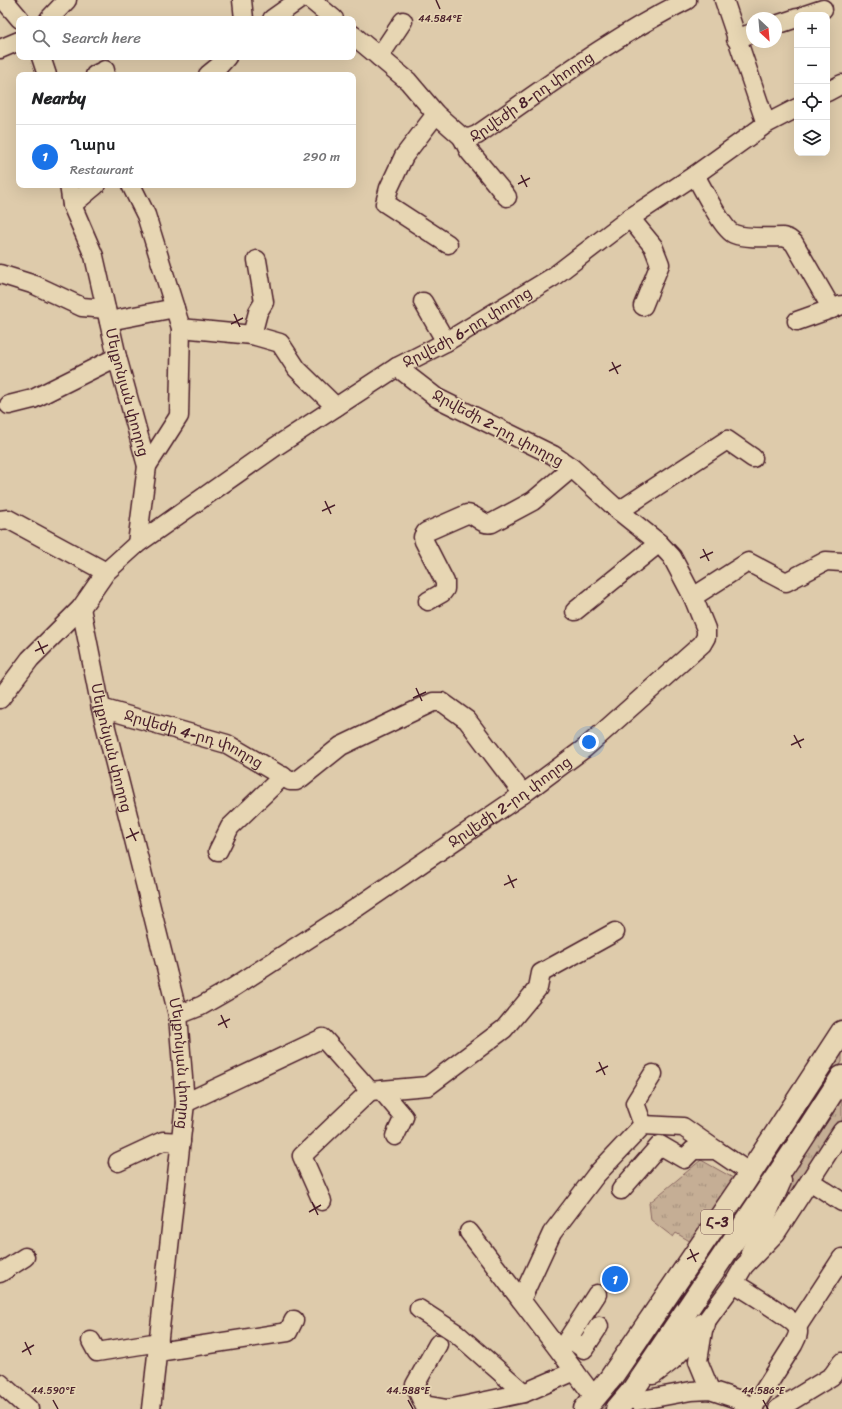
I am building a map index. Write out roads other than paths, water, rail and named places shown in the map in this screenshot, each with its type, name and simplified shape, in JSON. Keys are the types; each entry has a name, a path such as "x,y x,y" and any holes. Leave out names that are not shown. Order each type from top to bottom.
{"main road":[{"name":"Հ-3","path":"590,1403 610,1379 750,1173 842,1032"},
{"name":"Հ-3","path":"626,1399 798,1145 842,1077"},
{"path":"626,1399 671,1359 704,1324"}],"street":[{"path":"4,0 17,16"},
{"path":"52,16 67,0"},
{"path":"242,0 244,16"},
{"path":"276,16 299,0"},
{"path":"311,0 330,16"},
{"name":"Ջրվեժի 8-րդ փողոց","path":"356,38 408,82 436,114 462,137 469,138 476,135 594,53 657,15 687,0"},
{"path":"724,0 744,36 766,124"},
{"path":"814,12 823,9"},
{"path":"782,23 794,19"},
{"path":"379,57 403,21"},
{"path":"0,49 16,42"},
{"path":"42,60 46,72"},
{"path":"212,72 224,60"},
{"path":"830,90 842,84"},
{"name":"Ջրվեժի 6-րդ փողոց","path":"137,544 275,447 397,367 446,342 553,276 630,218 695,175 766,124 794,110"},
{"path":"436,114 404,156 389,188 384,203 448,244"},
{"path":"462,137 469,151 507,198"},
{"path":"695,175 725,227 732,234 742,236 783,237 789,239 794,243 839,306 797,321"},
{"name":"Մելքոնյան փողոց","path":"69,188 72,204 94,256 117,357 148,466 137,544"},
{"path":"72,204 92,188"},
{"path":"133,188 146,214 181,328 179,416 148,466"},
{"path":"630,218 653,246 660,264 643,306"},
{"path":"252,335 258,312 264,302 257,260"},
{"path":"0,274 35,285 82,307 107,315 175,308"},
{"path":"423,302 446,342"},
{"path":"181,328 252,335 280,343 297,369 336,407"},
{"path":"9,405 33,399 117,357"},
{"name":"Ջրվեժի 2-րդ փողոց","path":"178,1015 201,1006 234,987 363,904 523,794 585,748 702,644 706,637 706,629 694,597 672,557 659,543 619,511 572,468 554,455 437,398 397,367"},
{"path":"619,511 727,440 753,458"},
{"path":"428,601 442,593 445,589 445,582 424,541 423,537 426,532 467,514 472,515 484,523 492,523 533,501 572,468"},
{"path":"0,520 8,519 106,572"},
{"path":"575,611 659,543"},
{"path":"0,699 30,659 81,608 106,572 137,544"},
{"path":"694,597 748,562 786,582 826,561 842,562"},
{"name":"Մելքոնյան փողոց","path":"81,608 101,708 178,1015 185,1103 151,1409"},
{"name":"Ջրվեժի 4-րդ փողոց","path":"101,708 227,744 284,776 290,781 296,781 341,746 438,701 442,702 467,720 523,794"},
{"name":"Ջրվեժի 4-րդ փողոց","path":"218,851 230,827 284,776"},
{"path":"322,1201 302,1156 376,1091 428,1086 504,1030 538,988 542,973 614,932"},
{"path":"185,1103 323,1038 404,1117 395,1136"},
{"path":"643,1124 635,1103 653,1074"},
{"path":"643,1124 683,1127 750,1173"},
{"path":"521,1300 552,1233 596,1175 643,1124"},
{"path":"744,1266 776,1233 842,1131"},
{"path":"118,1162 164,1141 181,1142"},
{"path":"621,1190 660,1145 684,1159 693,1150 716,1150"},
{"path":"710,1390 698,1361 704,1324 734,1283 744,1266 798,1145"},
{"path":"810,1180 842,1202"},
{"path":"470,1232 521,1300 564,1344 590,1403"},
{"path":"0,1273 25,1257"},
{"path":"797,1327 842,1258"},
{"path":"626,1399 660,1403 691,1391 710,1390 737,1399 753,1409 793,1345 798,1335 797,1327 789,1319 734,1283"},
{"path":"564,1344 597,1294"},
{"path":"419,1309 456,1333 524,1393"},
{"path":"91,1341 97,1352 159,1347 288,1332 294,1320"},
{"path":"564,1344 584,1349 599,1326"},
{"path":"438,1344 414,1384 424,1405 447,1409 524,1393 575,1371"},
{"path":"778,1409 832,1376 842,1362"},
{"path":"0,1383 7,1399 29,1409"}],"place":[{"name":"Ղարս","path":"615,1279"}]}
